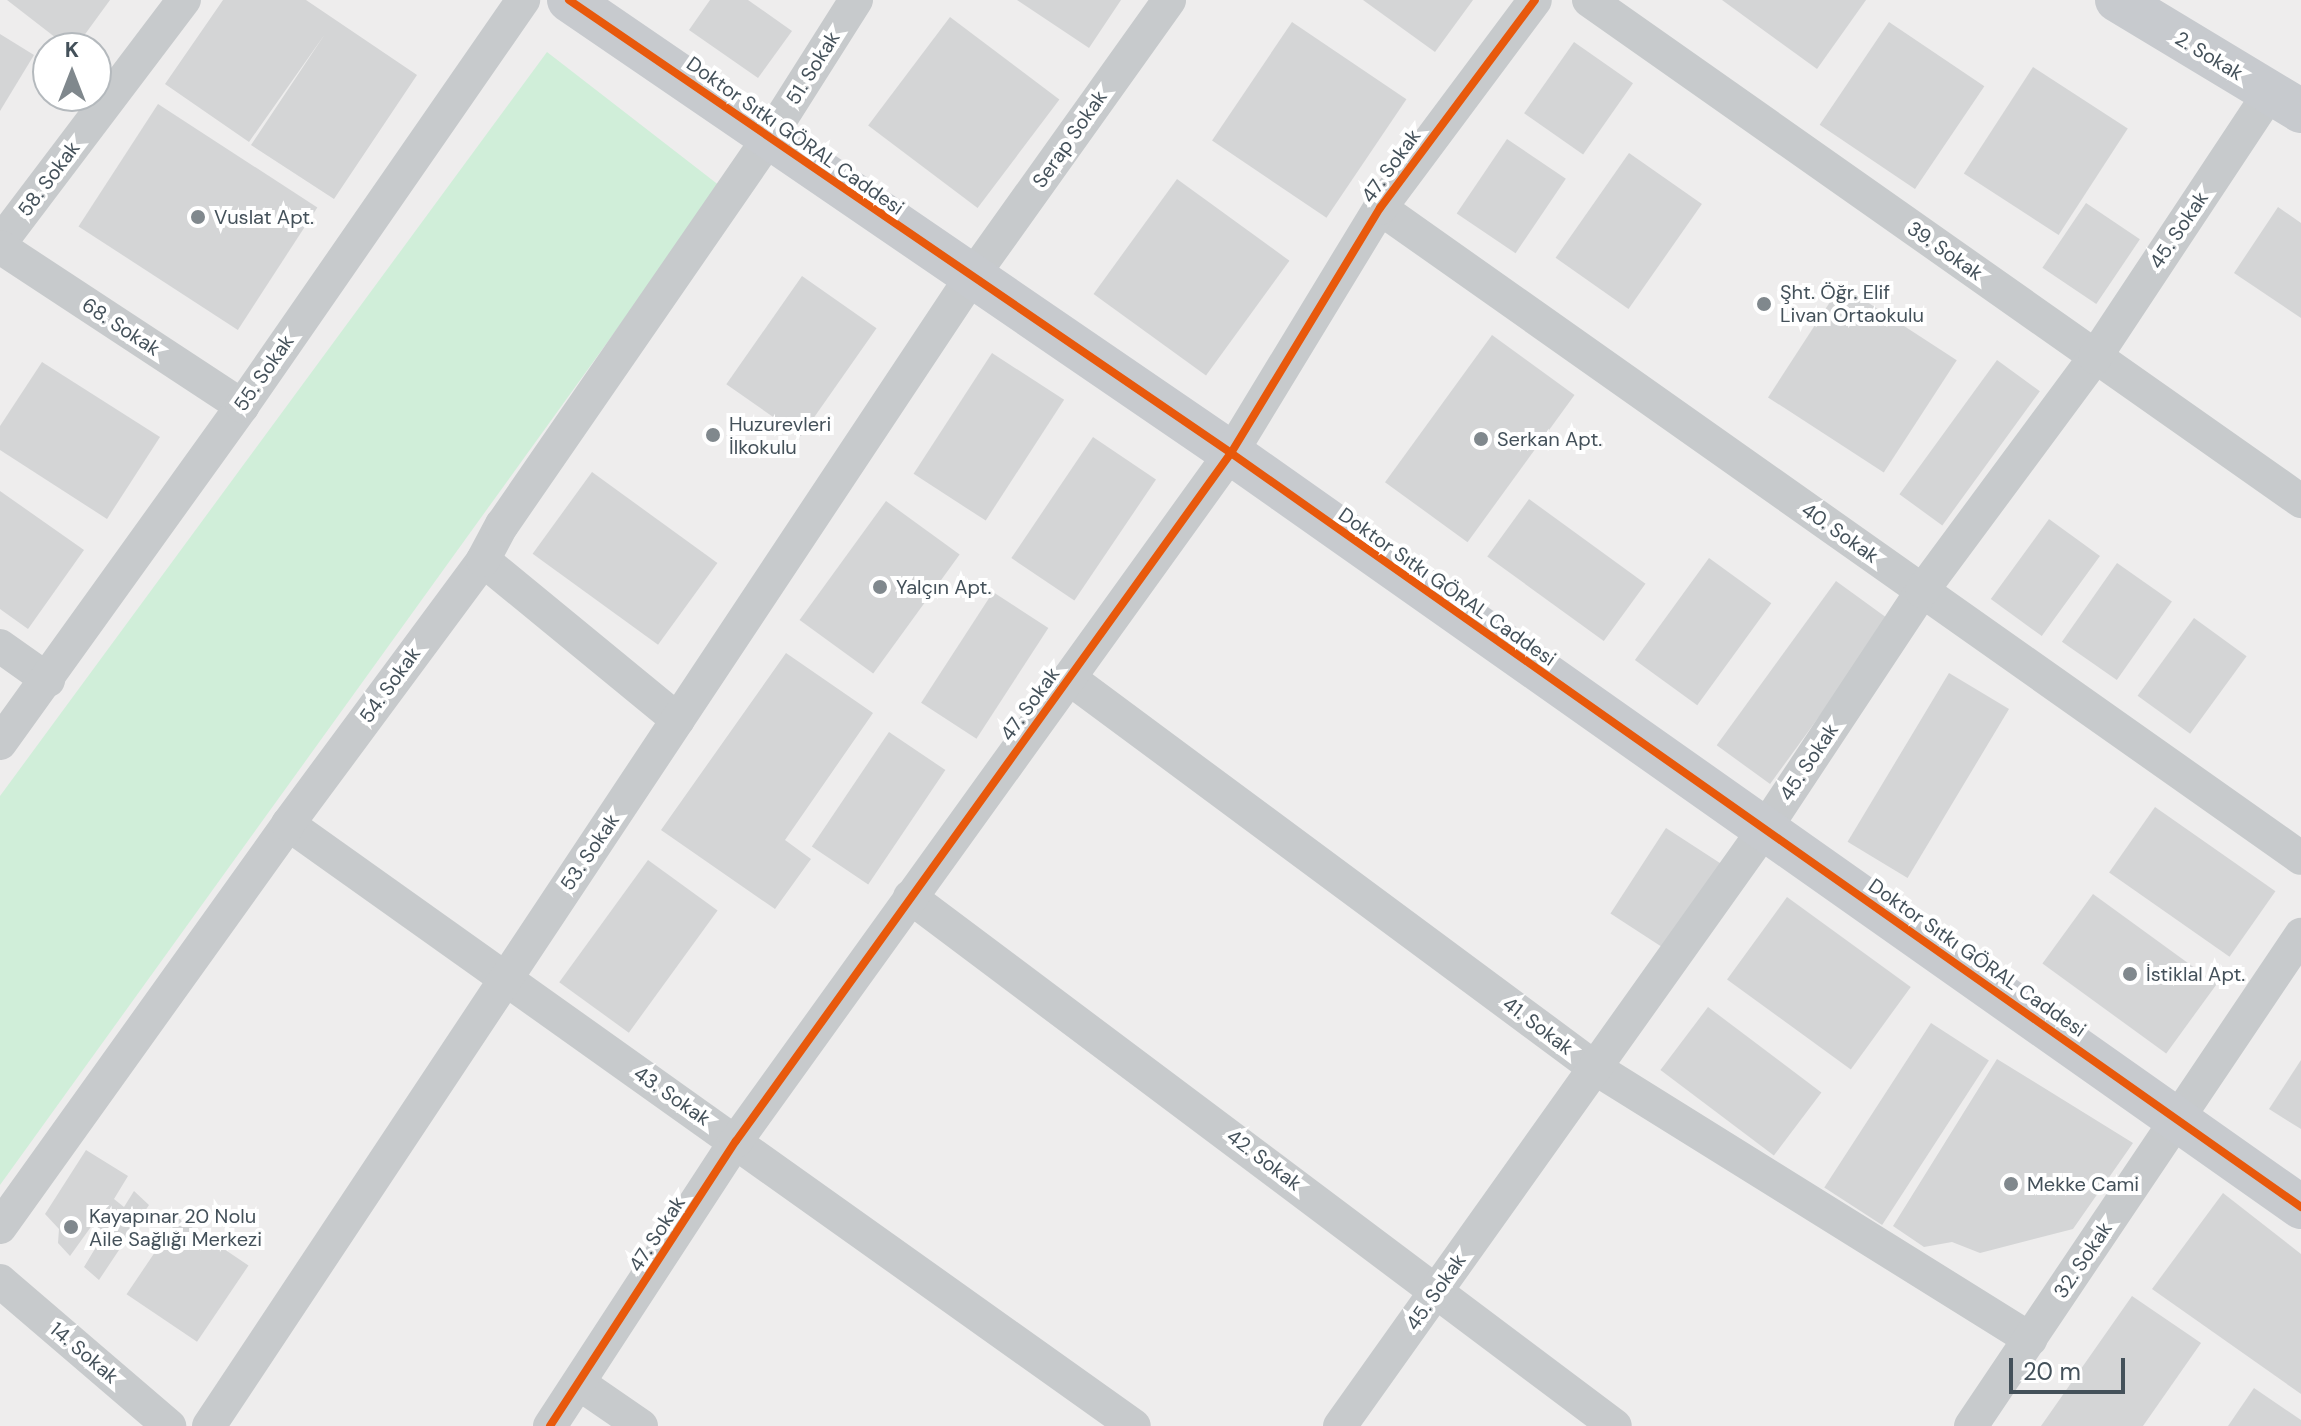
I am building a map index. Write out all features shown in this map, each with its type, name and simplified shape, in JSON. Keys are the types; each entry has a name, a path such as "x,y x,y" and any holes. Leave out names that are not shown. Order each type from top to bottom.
{"street":[{"name":"58. Sokak","path":"0,245 184,0"},
{"name":"55. Sokak","path":"0,743 242,406 523,0"},
{"name":"Doktor Sıtkı GÖRAL Caddesi","path":"569,0 770,136 971,278 1231,453 1764,830 2179,1117 2301,1207"},
{"name":"51. Sokak","path":"770,136 856,0"},
{"name":"Serap Sokak","path":"971,278 1169,0"},
{"name":"47. Sokak","path":"550,1426 736,1141 1231,453 1380,208 1535,0"},
{"name":"39. Sokak","path":"1589,0 2301,501"},
{"name":"2. Sokak","path":"2117,0 2285,102"},
{"name":"45. Sokak","path":"1340,1426 1764,830 1922,591 2285,102"},
{"name":"54. Sokak","path":"0,1227 288,824 483,560 502,525 770,136"},
{"name":"40. Sokak","path":"1380,208 2301,858"},
{"name":"68. Sokak","path":"0,245 242,406"},
{"name":"53. Sokak","path":"209,1426 971,278"},
{"path":"483,560 678,720"},
{"path":"0,646 48,680"},
{"name":"41. Sokak","path":"1069,678 1595,1068 2030,1339"},
{"name":"43. Sokak","path":"288,824 1134,1426"},
{"name":"42. Sokak","path":"910,897 1437,1289 1615,1426"},
{"name":"32. Sokak","path":"1971,1426 2301,935"},
{"name":"14. Sokak","path":"0,1281 169,1426"},
{"path":"580,1384 641,1426"}],"green space":[{"path":"547,52 720,186 0,1185 0,796"}],"building":[{"path":"7,0 110,0 87,32 48,32"},
{"path":"223,0 306,0 417,75 334,199 251,145 325,34 249,142 165,84"},
{"path":"710,0 748,0 792,31 758,78 689,30"},
{"path":"1017,0 1121,0 1089,48"},
{"path":"1363,0 1473,0 1435,52"},
{"path":"1722,0 1866,0 1817,69"},
{"path":"950,17 1059,99 978,208 868,126"},
{"path":"1292,22 1406,99 1326,218 1212,141"},
{"path":"1889,22 1984,86 1915,189 1820,125"},
{"path":"0,34 32,54 32,58 0,111"},
{"path":"1574,42 1633,83 1583,155 1524,113"},
{"path":"2033,67 2128,129 2059,235 1964,174"},
{"name":"Vuslat Apt.","path":"158,104 317,207 238,330 78,226"},
{"path":"1507,139 1566,179 1516,253 1457,214"},
{"path":"1629,153 1702,204 1628,309 1556,258"},
{"path":"1177,179 1289,261 1206,376 1094,294"},
{"path":"2086,203 2140,239 2096,304 2042,268"},
{"path":"2278,207 2301,223 2301,318 2234,273"},
{"path":"802,276 877,328 801,436 726,384"},
{"path":"1841,285 1957,360 1884,473 1768,397"},
{"name":"Serkan Apt.","path":"1492,335 1575,395 1468,542 1385,482"},
{"path":"992,353 1064,400 986,521 914,474"},
{"path":"1997,360 2040,391 1942,525 1899,494"},
{"path":"42,362 160,437 107,519 0,450 0,426"},
{"path":"1093,437 1156,479 1074,601 1011,558"},
{"path":"592,472 717,563 658,645 533,554"},
{"path":"0,491 84,550 28,629 0,609"},
{"path":"1529,499 1645,584 1604,641 1487,556"},
{"name":"Yalçın Apt.","path":"886,501 960,554 873,673 800,620"},
{"path":"2049,519 2100,556 2042,636 1991,599"},
{"path":"1709,558 1771,603 1697,705 1635,660"},
{"path":"2117,563 2172,601 2117,680 2062,642"},
{"path":"1836,581 1889,620 1770,784 1717,745"},
{"path":"993,592 1048,628 976,739 921,703"},
{"path":"2194,618 2247,656 2190,734 2138,696"},
{"path":"786,653 873,713 785,840 811,859 775,909 661,830"},
{"path":"1949,673 2009,709 1908,878 1848,842"},
{"path":"889,732 945,770 868,884 812,846"},
{"path":"2155,807 2275,891 2230,957 2109,873"},
{"path":"1666,828 1722,864 1667,950 1610,914"},
{"path":"648,860 718,911 629,1033 559,982"},
{"name":"İstiklal Apt.","path":"2093,894 2217,984 2166,1054 2042,964"},
{"path":"1787,897 1911,987 1851,1069 1727,980"},
{"path":"1708,1007 1821,1092 1774,1156 1660,1070"},
{"path":"1931,1023 1989,1061 1882,1225 1824,1187"},
{"name":"Mekke Cami","path":"1997,1059 2133,1143 2073,1229 1980,1253 1952,1242 1924,1247 1893,1226"},
{"path":"2301,1060 2301,1129 2269,1109"},
{"path":"86,1150 128,1176 114,1199 124,1207 134,1191 149,1205 99,1280 84,1267 105,1232 93,1224 70,1256 58,1243 59,1229 45,1214"},
{"path":"2223,1193 2301,1254 2301,1394 2152,1289"},
{"path":"178,1218 248,1266 197,1342 127,1294"},
{"path":"2132,1296 2201,1343 2143,1426 2041,1426"},
{"path":"2254,1388 2301,1420 2301,1426 2228,1426"}],"cycle path":[{"path":"569,0 1231,453 2301,1207"},
{"path":"550,1426 736,1141 1231,453 1380,208 1535,0"}],"place":[{"name":"Vuslat Apt.","path":"198,217"},
{"name":"Şht. Öğr. Elif Livan Ortaokulu","path":"1764,304"},
{"name":"Huzurevleri İlkokulu","path":"713,435"},
{"name":"Serkan Apt.","path":"1481,439"},
{"name":"Yalçın Apt.","path":"880,587"},
{"name":"İstiklal Apt.","path":"2130,974"},
{"name":"Mekke Cami","path":"2011,1184"},
{"name":"Kayapınar 20 Nolu Aile Sağlığı Merkezi","path":"71,1227"}]}
